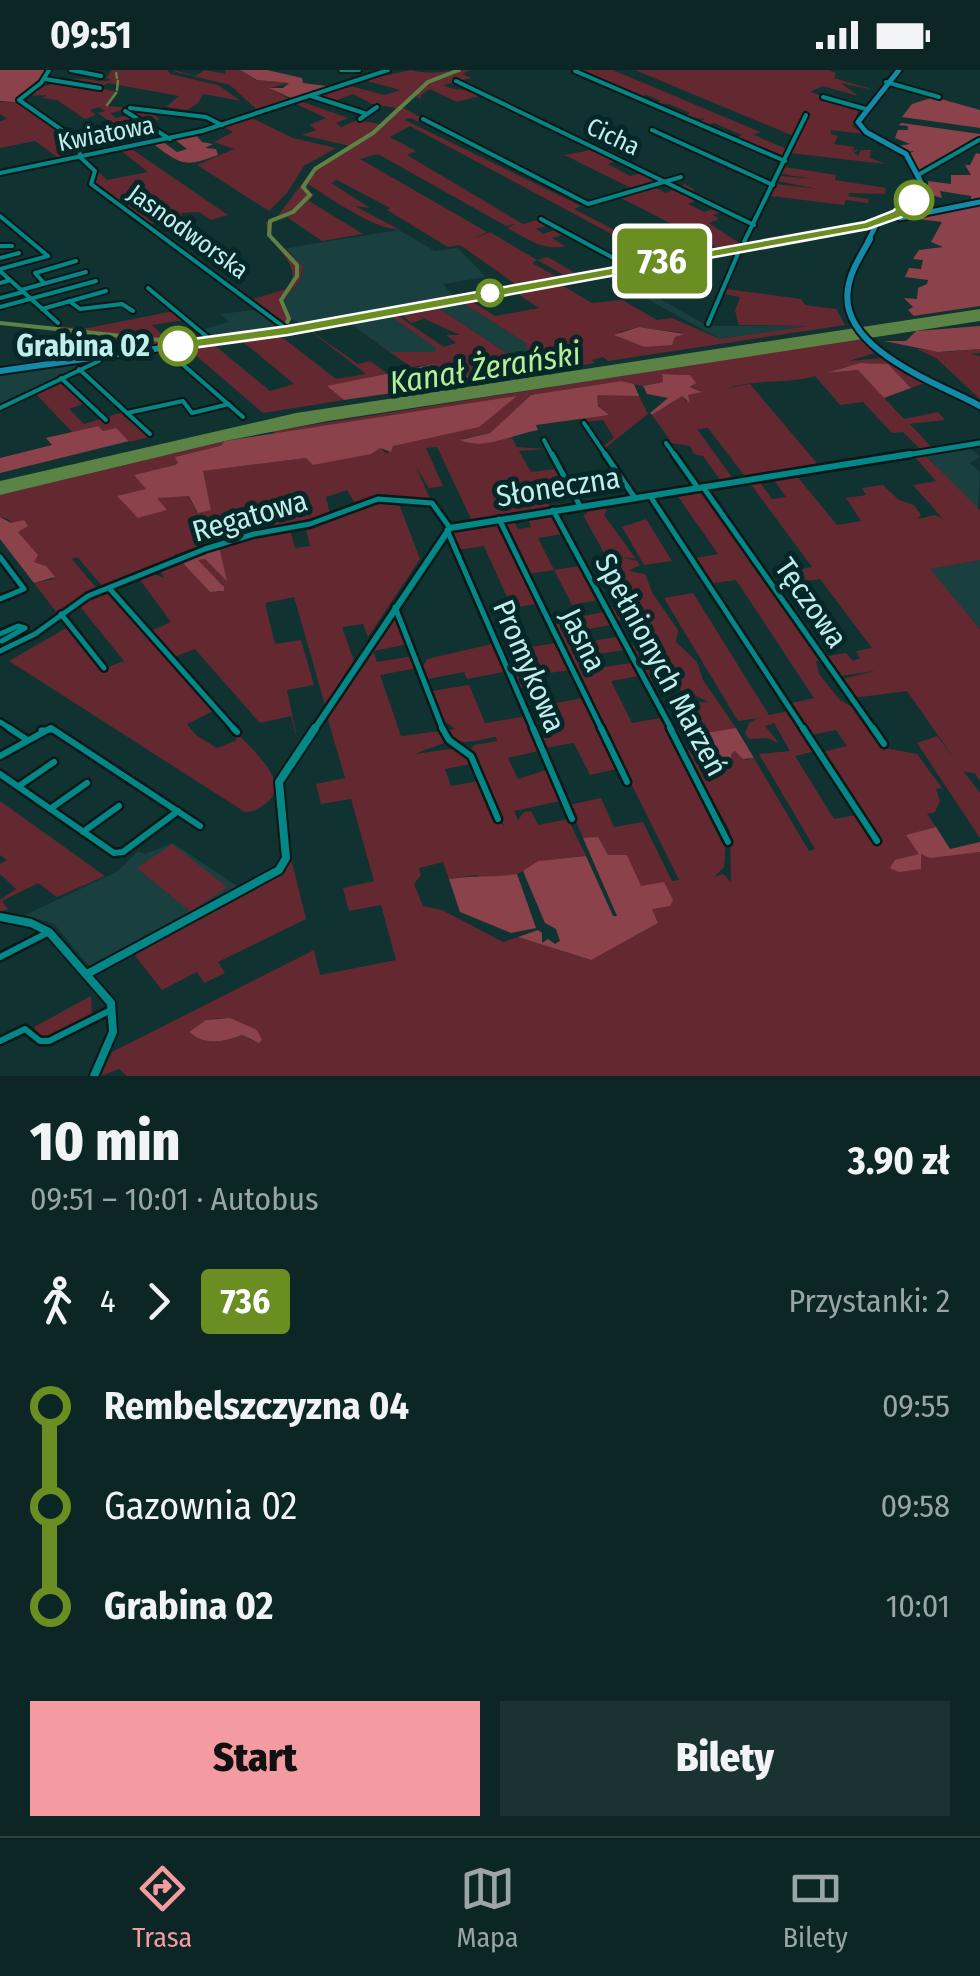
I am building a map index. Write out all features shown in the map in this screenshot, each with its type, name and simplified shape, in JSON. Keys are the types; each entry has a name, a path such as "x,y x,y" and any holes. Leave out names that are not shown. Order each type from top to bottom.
{"main road":[{"path":"898,70 866,109 859,126 900,150 918,175 922,192 898,216"},
{"path":"0,371 165,344 288,330 874,225 898,216 980,202"},
{"path":"874,225 847,291 847,308 854,323 869,341 895,361 980,406"}],"street":[{"path":"49,70 45,79 19,100 79,142 80,157"},
{"path":"71,70 101,76"},
{"path":"341,70 359,70"},
{"path":"374,70 386,71"},
{"name":"Kwiatowa","path":"0,173 220,126 386,71"},
{"path":"575,71 785,161"},
{"path":"45,79 100,88"},
{"name":"Cicha","path":"456,81 754,225"},
{"path":"886,82 939,97"},
{"path":"311,96 367,114"},
{"path":"823,97 866,109"},
{"path":"360,119 377,107"},
{"path":"170,139 128,109 206,117 220,126"},
{"path":"708,324 806,116"},
{"path":"422,119 588,204 681,177"},
{"path":"652,130 773,185"},
{"path":"918,175 979,140"},
{"name":"Jasnodworska","path":"80,157 95,171 93,185 288,330"},
{"path":"1,216 48,256 0,270 58,324"},
{"path":"541,218 630,267"},
{"path":"0,246 12,246"},
{"path":"0,257 19,253"},
{"path":"37,259 48,269"},
{"path":"44,284 35,273 76,261"},
{"path":"0,298 86,272"},
{"path":"0,283 10,280"},
{"path":"0,308 96,280"},
{"path":"148,288 212,341"},
{"path":"42,309 106,290"},
{"path":"69,301 80,309 122,304 132,312"},
{"path":"165,344 243,417"},
{"path":"0,408 104,356"},
{"path":"79,369 150,434"},
{"path":"60,378 106,420"},
{"path":"128,413 183,401 192,412 229,404"},
{"path":"584,423 635,498"},
{"path":"544,440 580,506"},
{"name":"Tęczowa","path":"666,443 884,744"},
{"name":"Słoneczna","path":"448,529 980,443"},
{"path":"650,496 877,841"},
{"name":"Regatowa","path":"0,651 29,638 60,615 109,588 219,545 310,524 384,498 432,503 448,529"},
{"name":"Spełnionych Marzeń","path":"553,510 728,842"},
{"name":"Jasna","path":"499,518 627,782"},
{"path":"88,974 275,874 283,866 286,851 278,786 448,529"},
{"name":"Promykowa","path":"448,529 572,819"},
{"path":"0,556 24,589 0,600"},
{"path":"109,588 236,732"},
{"path":"395,607 442,729 449,740 471,756 498,819"},
{"path":"60,615 104,668"},
{"path":"0,722 26,739"},
{"path":"0,756 43,728 53,729 200,826"},
{"path":"18,786 54,762"},
{"path":"0,774 118,853 178,811"},
{"path":"50,809 87,784"},
{"path":"83,832 119,806"},
{"path":"0,917 31,923 50,932 113,1008 112,1032 94,1076"},
{"path":"0,957 50,932"},
{"path":"0,1041 25,1029 44,1042 113,1008"}],"shaded area":[{"path":"0,70 48,70 44,81 47,82 36,89 39,94 33,90 18,99 23,103 0,101"},
{"path":"112,70 167,70 218,85 241,101 203,94 187,110 166,107 179,96 108,83 98,88 119,92 108,106 146,110 160,119 149,124 126,110 110,113 116,118 129,115 167,139 143,144 135,138 142,135 125,124 116,126 98,113 105,111 99,107 90,110 96,115 85,119 57,100 42,98 47,95 28,96 34,91 39,94 36,89 66,80 111,80 106,78"},
{"path":"205,70 225,74 226,70 240,70 256,80 289,83 270,88 293,101 257,110 230,85 176,72 195,76"},
{"path":"240,70 267,70 302,78 303,83 334,87 295,100 269,88 283,88 289,83 257,80"},
{"path":"411,70 470,70 462,74 471,78 443,85 483,95 457,102 430,89 421,99 414,95 402,107 422,118 419,122 405,120 581,206 574,209 653,250 661,248 677,256 647,262 625,250 634,246 410,126 390,137 416,151 407,155 523,224 540,219 550,225 536,229 543,234 558,229 566,234 552,238 565,246 542,246 528,240 507,228 516,224 506,226 378,154 360,159 487,232 474,239 490,232 561,279 518,286 460,245 448,247 387,210 390,208 337,180 331,183 370,208 355,206 398,229 365,219 308,184 306,189 314,195 309,201 363,234 322,241 287,217 272,223 272,236 303,266 300,281 283,301 292,319 283,325 253,299 286,289 293,277 288,262 270,237 266,222 277,217 314,167 350,146 302,135 316,130 310,125 326,118 294,103 300,101 348,118 336,123 341,127 357,120 380,124 396,108 372,104 353,94 330,103 314,97 347,85 384,95 400,90 364,80"},
{"path":"569,70 613,70 760,132 754,135 789,150 784,159 734,139 742,135 714,123 696,123 705,119 682,116 690,113 669,104 655,103 661,101 647,95 637,97"},
{"path":"635,70 829,70 836,73 834,78 875,90 841,83 858,96 823,86 810,92 860,108 852,126 864,134 831,130 831,134 838,136 834,144 855,147 852,151 859,149 854,153 858,156 861,150 871,150 870,158 885,164 790,153 796,137"},
{"path":"934,97 980,110 980,128 902,117 912,104"},
{"path":"0,102 23,103 77,142 81,149 77,157 61,160 35,141 0,148 0,121 7,119 0,114"},
{"path":"250,117 293,138 336,148 304,166 287,193 269,211 197,165 234,149 214,142 233,132 222,126"},
{"path":"902,123 980,134 980,138 919,174 908,154 914,151 906,152 898,146 910,144 895,138 898,130 908,130 908,126 898,125"},
{"path":"195,134 202,142 213,144 205,148 216,149 218,155 184,162 153,144 163,142 177,152 187,149 174,139"},
{"path":"130,148 228,215 211,220 199,212 181,213 182,216 151,224 92,183 97,171 107,180 148,172 120,150"},
{"path":"596,149 620,160 608,164 630,176 644,172 662,181 652,186 666,193 685,184 695,190 688,192 699,199 688,204 704,212 717,208 724,211 713,215 719,219 709,223 742,245 721,249 617,196 635,190 564,155"},
{"path":"976,153 980,154 980,200 971,202 971,196 940,191 942,198 928,194 928,181 951,184 951,175 971,175 965,165 970,165"},
{"path":"785,167 886,188 885,194 849,193 848,196 869,199 868,203 846,200 844,205 771,196 775,184 818,189 777,181 780,176 814,179 782,174"},
{"path":"980,204 980,306 914,316 908,310 913,307 904,298 917,299 918,288 928,280 905,277 909,268 921,269 923,260 913,259 919,250 943,247 931,242 942,222 911,218"},
{"path":"399,230 435,251 458,248 486,277 443,284 453,296 302,324 292,319 283,301 300,281 303,266 286,248"},
{"path":"548,257 575,273 564,275 537,260"},
{"path":"669,263 698,278 686,282 706,293 697,296 656,274 640,280 649,285 641,288 708,326 809,326 720,339 603,275"},
{"path":"558,283 592,303 622,300 657,320 672,318 720,339 808,326 739,325 735,311 740,297 724,294 726,289 801,299 805,305 836,309 845,325 608,361 603,357 591,360 595,363 545,371 546,366 531,373 524,367 524,374 515,375 503,367 455,379 434,364 411,367 348,322 391,352 436,352 436,348 392,317 356,321 394,313 444,347 456,343 446,335 460,335 416,315 423,319 411,323 399,312 435,306 524,364 527,344 460,301 499,296 474,303 495,316 539,308 518,294 501,294","holes":["639,327 684,333 675,337 672,345 645,347 619,332"]},
{"path":"460,301 527,344 524,364 435,306"},
{"path":"260,309 278,328 214,337 204,329 229,322 221,314"},
{"path":"980,309 980,321 328,421 225,441 0,495 0,481 296,413"},
{"path":"174,311 185,320 152,325 166,338 162,345 113,352 110,350 128,342 108,337 78,357 57,360 108,335 0,324 88,328"},
{"path":"389,314 477,376 434,364 411,367 348,322"},
{"path":"980,326 980,349 938,352 884,341 906,341 916,331"},
{"path":"639,327 685,334 675,337 672,345 645,347 614,335"},
{"path":"308,329 358,364 370,361 387,373 328,387 344,400 263,413 186,347 213,344 270,391 294,384 241,340 278,334 336,379 366,374"},
{"path":"862,338 878,352 849,361 882,358 927,382 911,388 891,370 873,363 826,373 858,370 904,419 938,412 945,420 910,424 934,450 923,452 903,432 892,433 863,402 840,405 815,376 750,383 727,388 750,384 820,467 747,479 708,428 697,429 734,480 722,482 703,456 694,454 690,446 672,443 652,415 682,396 687,402 687,395 701,391 690,387 694,385 690,375 662,374 663,382 642,386 621,381 531,395 490,433 461,439 473,444 512,438 517,447 546,449 519,451 531,472 556,469 561,477 536,481 551,509 472,521 437,447 426,448 443,486 429,488 416,467 431,501 395,497 354,502 347,490 326,497 330,514 275,529 267,504 240,508 243,521 267,518 269,527 196,552 191,549 174,555 177,560 104,588 77,557 72,559 99,591 57,613 34,583 54,579 46,566 34,562 37,555 8,519 0,517 0,495 225,441 220,446 176,457 175,465 135,475 147,488 138,518 166,510 156,498 188,495 197,512 210,510 202,471 306,458 313,465 381,448 390,452 393,446 515,397 276,435 273,431"},
{"path":"917,349 980,349 980,353 970,354 980,356 980,399 936,358"},
{"path":"77,363 79,368 0,406 0,374"},
{"path":"860,363 888,364 911,388 884,398 858,370 826,373"},
{"path":"434,364 455,379 503,367 515,375 344,400 327,386"},
{"path":"662,374 690,375 696,383 690,387 702,392 688,395 690,403 682,396 652,415 668,398 647,394 643,386 663,382"},
{"path":"60,380 86,403 69,409 84,424 123,412 149,437 130,442 116,429 102,431 98,426 72,432 34,392"},
{"path":"621,381 634,384 639,396 597,395 598,406 609,415 536,425 538,430 489,443 460,440 490,433 531,395"},
{"path":"596,395 639,396 648,414 604,449 614,438 603,420 586,422 583,418 608,415 598,405"},
{"path":"517,396 479,427 393,446 391,452 380,448 371,454 313,465 306,458 203,471 211,510 198,513 189,496 157,498 167,510 138,518 117,496 146,489 134,475 175,465 175,457 220,446 225,441"},
{"path":"98,426 103,431 116,428 129,441 0,473 0,458 52,445 46,438"},
{"path":"970,448 980,457 970,463 980,472 978,511 927,456"},
{"path":"925,455 980,510 980,560 930,569 980,629 980,781 975,773 964,772 980,793 980,838 917,743 937,736 956,761 907,691 853,698 842,679 875,671 840,676 824,657 846,653 853,661 860,658 856,651 872,648 820,579 795,582 788,572 812,567 749,482 759,481 772,499 786,497 773,479 796,475 837,525 861,521 846,498 866,495 862,488 883,485 899,500 914,505 921,515 917,519 935,515 943,519 913,485 936,481 914,456"},
{"path":"702,491 822,662 816,661 819,674 840,700 852,707 885,748 917,754 942,788 936,789 940,801 935,812 927,814 936,827 907,835 924,854 932,857 980,852 980,1076 127,1076 119,1069 101,1076 112,1052 314,950 320,975 396,960 381,905 349,911 343,888 374,881 351,799 321,804 316,784 345,778 327,716 395,613 409,644 373,651 377,662 413,656 417,668 380,675 401,736 440,731 444,743 414,754 458,748 467,754 471,764 445,769 451,786 478,781 493,817 504,826 470,750 474,745 497,741 496,737 468,742 450,737 445,731 455,729 441,718 432,691 469,685 485,723 523,717 538,751 508,758 518,779 546,770 560,801 514,811 518,820 524,812 531,811 538,825 568,819 586,856 546,860 517,874 487,880 477,875 449,879 443,862 419,868 421,875 414,884 423,906 442,910 503,942 518,937 590,960 658,923 641,886 608,855 598,838 583,838 569,805 601,798 614,827 643,822 672,881 679,880 551,622 604,612 610,625 584,630 591,641 617,637 624,650 598,654 604,667 631,663 638,676 611,681 632,723 660,718 726,840 724,867 714,877 723,874 731,882 730,831 685,751 713,746 726,767 734,763 731,754 735,751 746,760 754,758 809,851 815,849 759,754 790,751 774,723 765,726 779,743 767,738 749,739 745,733 749,723 758,718 738,721 664,598 693,593 769,715 789,711 815,751 795,756 834,819 856,815 879,845 881,841 822,752 847,746 836,730 811,735 791,703 814,698 736,580 712,583 696,558 718,554 677,495","holes":["223,1018 257,1030 253,1041 242,1035 208,1041 189,1032 206,1020"]},
{"path":"397,499 420,559 368,637 363,624 342,627 354,661 325,705 294,597 265,603 275,644 301,640 314,685 287,690 298,743 291,716 260,723 195,649 174,657 151,631 171,622 138,577 149,572 164,578 159,568 181,561 210,592 221,592 223,585 197,560 205,559 226,579 219,546 290,530 295,548 310,546 305,525 378,501"},
{"path":"604,505 604,515 636,559 617,556 640,565 628,571 645,574 653,594 678,630 676,642 697,662 703,680 736,728 705,733 689,703 709,702 694,695 685,697 673,677 647,682 629,647 654,642 639,617 615,621 608,608 632,603 583,515 588,507"},
{"path":"551,513 562,534 538,538 554,570 528,574 503,522 513,519 518,529 531,527 527,517"},
{"path":"0,517 11,523 24,520 28,526 18,532 38,555 34,562 46,566 55,577 34,583 0,539"},
{"path":"646,519 672,561 644,565 622,527"},
{"path":"496,521 537,604 512,608 484,546 458,550 451,531"},
{"path":"219,546 227,581 205,559 198,560 224,587 224,591 210,592 181,561"},
{"path":"980,560 980,629 929,569"},
{"path":"579,566 597,600 572,605 554,570"},
{"path":"108,590 213,711 187,724 197,736 217,748 237,740 233,735 237,733 268,767 275,787 273,796 262,806 245,812 9,661 68,627 101,670 124,661 78,604"},
{"path":"556,643 569,670 543,674 547,684 518,689 508,667 536,662 530,647"},
{"path":"492,644 504,672 467,679 464,672 428,679 423,666 427,659"},
{"path":"583,698 617,769 590,775 574,743 544,748 533,724 563,719 556,703"},
{"path":"736,728 754,758 743,759 735,751 731,754 733,764 725,768 705,733"},
{"path":"0,801 105,876 57,897 38,883 2,901 8,909 0,912 0,900 16,889 0,874 0,864 7,860 0,855"},
{"path":"936,827 950,849 980,842 980,852 930,858 921,854 921,869 899,872 890,868 895,860 919,854 906,835"},
{"path":"598,837 608,855 627,855 641,886 664,882 673,900 670,906 652,909 658,923 591,960 518,937 538,930 542,943 548,939 555,944 560,941 556,929 545,923 523,871 538,861 586,856 613,916 617,916 583,838"},
{"path":"173,843 240,888 96,965 88,965 54,924 25,915 118,871 138,851 145,854"},
{"path":"172,844 227,887 191,912 137,868"},
{"path":"291,859 306,919 218,962 225,973 204,983 197,972 162,990 133,953 269,881"},
{"path":"517,874 536,928 511,933 460,912 449,879"},
{"path":"91,996 92,1015 87,1020 42,1040 34,1027"},
{"path":"230,1018 257,1030 262,1040 259,1043 242,1035 208,1041 189,1032 206,1020"}],"waterway":[{"path":"285,326 289,319 281,300 297,276 297,265 269,235 270,221 293,212 310,195 303,187 315,169 373,133 428,82 459,70"},
{"path":"116,73 117,78"},
{"path":"117,90 118,81"},
{"path":"107,105 116,93"},
{"path":"0,323 160,340"},
{"path":"169,339 205,339"}],"bus line":[{"name":"736","path":"178,346 288,330 868,225 898,214 914,200"}],"place":[{"name":"Grabina 02","path":"178,346"}],"water label":[{"name":"Kanał Żerański","path":"485,368"}]}
